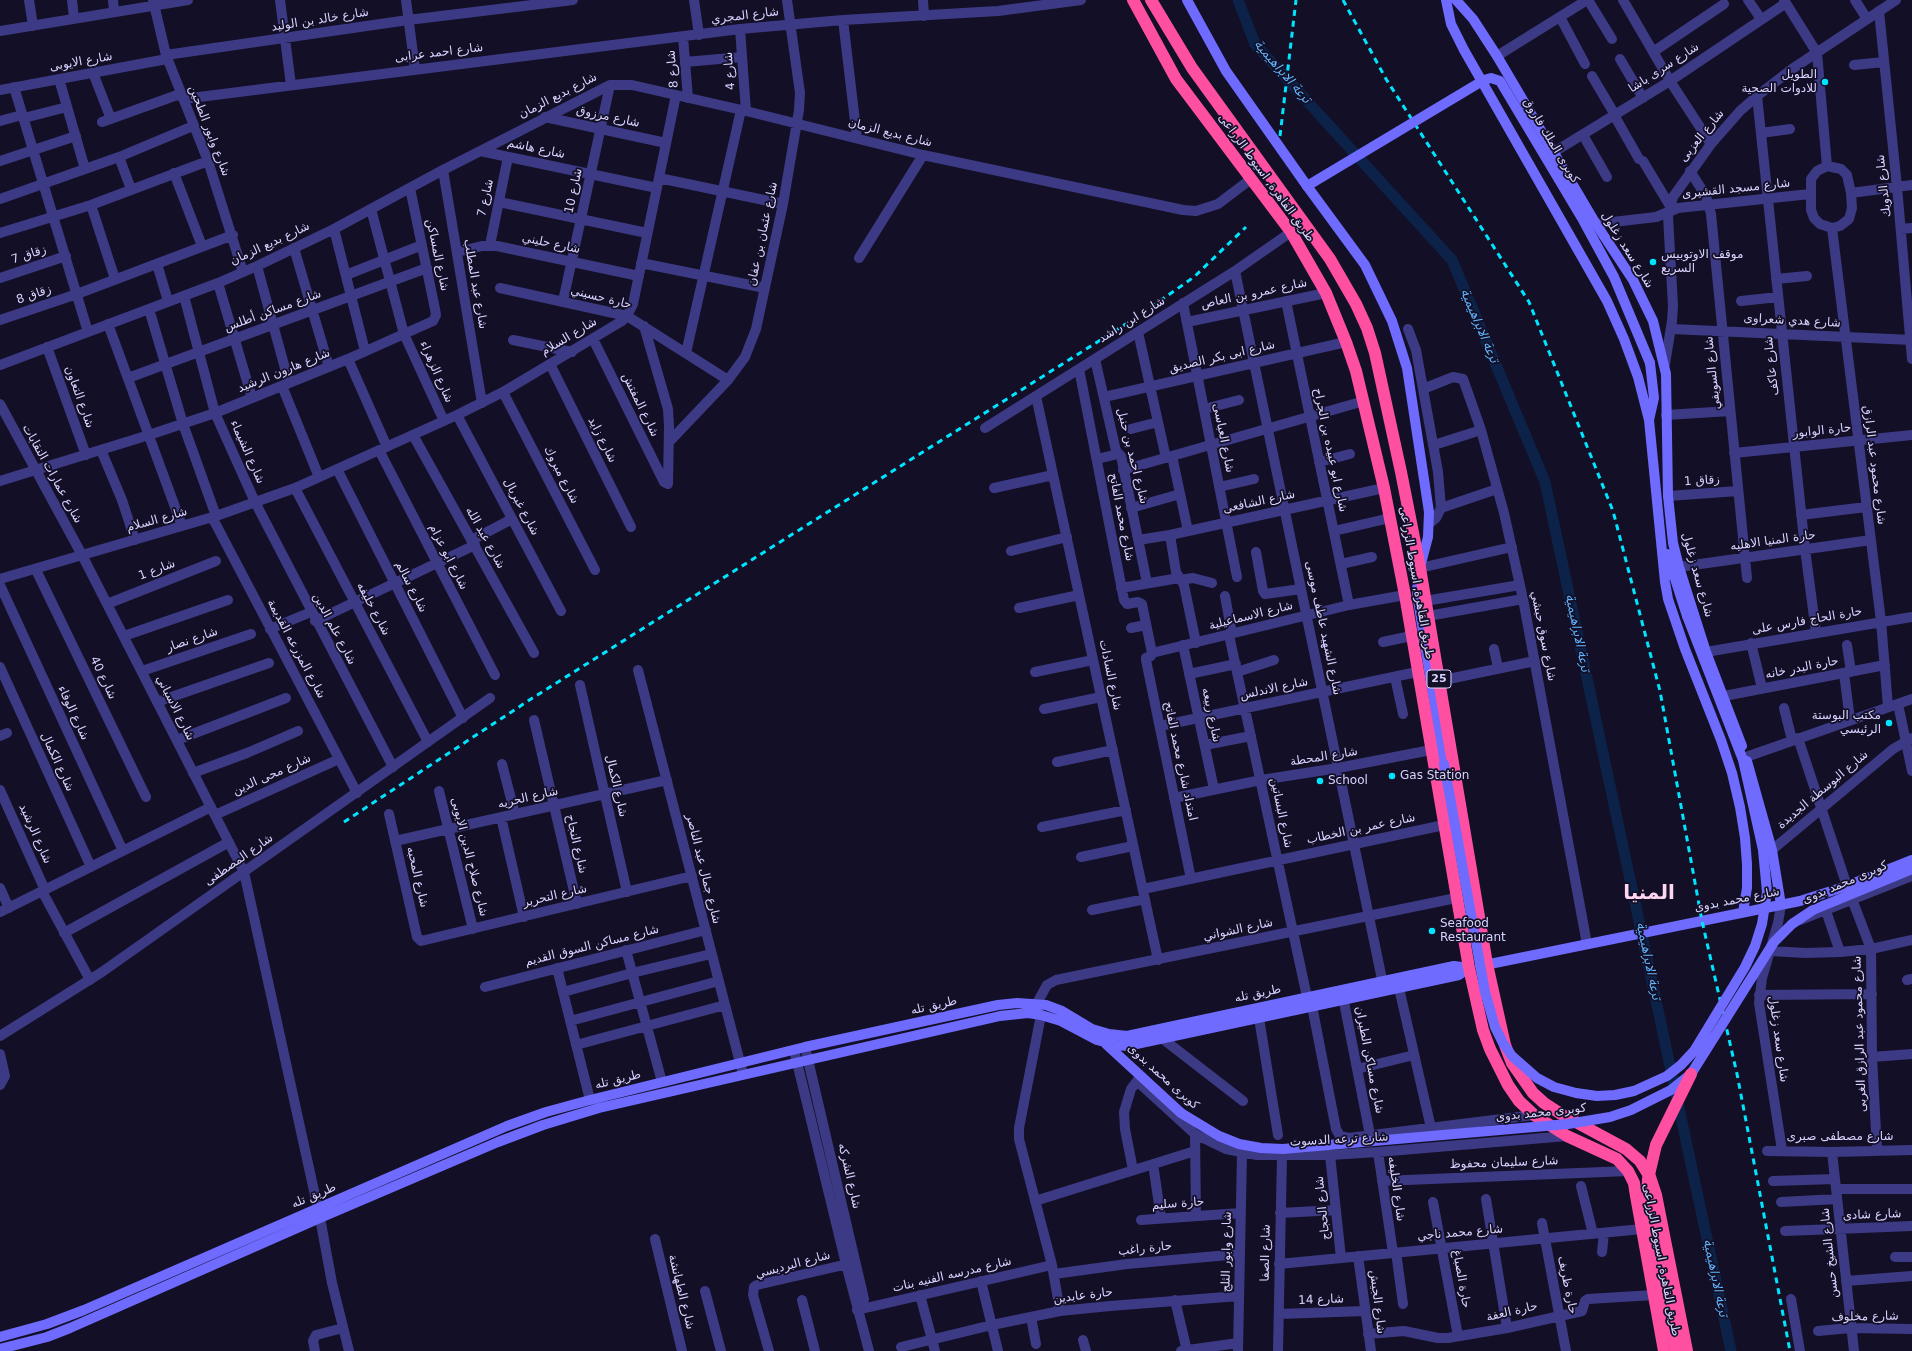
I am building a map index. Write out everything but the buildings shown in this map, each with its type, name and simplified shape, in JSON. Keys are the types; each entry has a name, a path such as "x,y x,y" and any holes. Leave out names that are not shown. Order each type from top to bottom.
{"highway":[{"name":"طريق القاهرة, اسيوط الزراعى","path":"1134,0 1176,79 1291,232 1326,292 1346,342 1364,401 1383,482 1405,595 1456,898 1469,968 1483,1030 1499,1067 1519,1101 1534,1115 1567,1136 1617,1160 1628,1171 1634,1183 1664,1351"},
{"name":"طريق القاهرة, اسيوط الزراعى","path":"1151,0 1192,68 1330,259 1353,298 1367,328 1375,353 1420,568 1487,964 1500,1027 1512,1063 1533,1093 1544,1103 1626,1149 1640,1161 1650,1177 1656,1195 1687,1351"},
{"path":"1176,79 1192,68"},
{"path":"1383,482 1401,472"},
{"path":"1499,1067 1512,1063"},
{"path":"1676,1351 1651,1231 1647,1190 1651,1162 1656,1145 1691,1074"}],"main road":[{"name":"طريق القاهرة, اسيوط الزراعى","path":"1187,0 1226,71 1306,186 1365,265 1392,321 1407,368 1429,524 1416,585 1417,594 1444,764 1485,992 1495,1027 1512,1056 1537,1078 1554,1087 1576,1093 1597,1096 1615,1095 1639,1089 1667,1076 1694,1051 1745,967 1755,946 1762,924 1767,892 1763,850 1743,760 1686,616 1662,537"},
{"name":"شارع سعد زغلول","path":"1446,0 1450,20 1464,50 1607,301 1624,339 1638,377 1649,420 1668,599 1685,649 1721,740 1732,773 1740,807 1747,864 1747,888 1743,912"},
{"name":"شارع سعد زغلول","path":"1456,0 1473,19 1497,56 1596,224 1633,280 1647,306 1658,338 1667,384 1666,415 1668,496 1671,528 1679,567 1706,652 1746,757 1772,850 1781,905"},
{"name":"كوبرى الملك فاروق","path":"1306,186 1484,80 1491,78 1498,79 1579,213 1614,277 1650,363 1654,383 1654,398 1649,420"},
{"path":"1638,377 1647,383 1654,383 1660,378 1664,364"},
{"name":"شارع محمد بدوى","path":"1469,968 1781,905 1821,895 1912,860"},
{"name":"كوبرى محمد بدوى","path":"1104,1043 1139,1078 1181,1113 1219,1136 1239,1144 1261,1148 1283,1149 1589,1122 1631,1110 1671,1090 1691,1074 1774,942 1785,929 1813,910 1912,869"},
{"name":"طريق تله","path":"1342,995 1383,980 1454,966 1469,968"},
{"name":"طريق تله","path":"319,1213 543,1125 599,1108 986,1018 1021,1014 1041,1015 1061,1021 1104,1043 1135,1035 1342,995 1385,991 1459,975 1469,968"},
{"name":"طريق تله","path":"0,1349 51,1336 507,1126 546,1112 590,1100 794,1050 979,1008 1018,1003 1037,1003 1062,1011 1092,1029 1127,1046 1259,1018 1310,1002"},
{"name":"طريق تله","path":"0,1337 46,1324 84,1310 246,1245"},
{"path":"46,1324 51,1336"}],"street":[{"path":"29,0 33,26"},
{"path":"72,0 74,18"},
{"path":"113,0 114,11"},
{"path":"0,31 114,11 153,2 188,0"},
{"path":"280,0 291,84"},
{"path":"406,0 415,69"},
{"name":"شارع خالد بن الوليد","path":"166,57 408,20 573,0"},
{"path":"694,0 699,35"},
{"name":"شارع عثمان بن عفان","path":"669,442 728,380 745,357 756,329 783,204 798,125 800,93 786,0"},
{"path":"923,0 924,16"},
{"name":"شارع المجري","path":"699,35 790,24 1015,9 1081,0"},
{"path":"1497,56 1588,0 1612,39"},
{"path":"1623,0 1670,81 1710,144"},
{"path":"1748,0 1761,19"},
{"path":"1855,0 1867,19"},
{"name":"شارع العزبى","path":"1669,209 1690,171 1710,144 1740,111 1757,96 1817,53 1896,0"},
{"path":"1785,1 1817,53 1827,166"},
{"name":"شارع سرى باشا","path":"1554,152 1644,98 1761,19 1785,1"},
{"name":"شارع وابور الطحين","path":"153,2 166,57 208,161 233,234 243,272"},
{"path":"1653,52 1724,4"},
{"name":"شارع الدويك","path":"1879,11 1901,229 1908,256 1912,359"},
{"path":"1560,17 1585,64"},
{"path":"843,20 857,138"},
{"name":"شارع 4","path":"686,353 743,111 740,29"},
{"name":"شارع احمد عرابى","path":"93,73 106,120 182,97 699,35"},
{"name":"شارع 8","path":"683,37 688,98"},
{"name":"شارع الايوبى","path":"0,90 93,73 166,57"},
{"path":"685,62 742,57"},
{"path":"1620,59 1644,98"},
{"path":"1854,65 1884,62"},
{"path":"1592,76 1669,209 1673,306 1672,329 1664,364"},
{"path":"58,79 85,169"},
{"name":"شارع بديع الزمان","path":"0,365 218,283 257,266 334,229 443,170 610,85 632,85 923,155 1183,210 1196,211 1218,204 1252,179"},
{"name":"شارع 10","path":"563,302 610,85"},
{"path":"14,87 88,332"},
{"path":"627,316 633,304 676,95"},
{"name":"شارع عاكف","path":"1757,96 1804,549 1816,632"},
{"path":"0,121 67,106"},
{"name":"شارع مرزوق","path":"545,117 666,143"},
{"path":"0,199 119,157 193,126"},
{"path":"1761,133 1790,129"},
{"path":"1583,135 1607,177"},
{"path":"0,161 76,136"},
{"name":"شارع هاشم","path":"480,151 591,174 723,191 783,204"},
{"path":"859,258 923,155"},
{"path":"119,157 131,189"},
{"name":"شارع 7","path":"490,245 508,157"},
{"path":"0,234 54,218 208,161"},
{"path":"1827,166 1841,169 1847,175 1851,193 1852,208 1849,219 1840,226 1832,228 1824,227 1814,218 1811,210 1810,185 1814,174 1822,167 1827,166"},
{"name":"شارع عبد المطلب","path":"443,170 482,403"},
{"name":"شارع السويفي","path":"1690,171 1709,204 1747,578"},
{"path":"174,173 202,246"},
{"path":"1851,193 1912,185"},
{"name":"شارع المساكن","path":"410,188 436,315 433,321 427,324"},
{"name":"شارع مسجد القشيرى","path":"1596,224 1656,217 1669,209 1810,194"},
{"path":"499,202 648,233"},
{"path":"91,205 116,279"},
{"name":"شارع الزهراء","path":"371,209 404,334 444,421"},
{"name":"شارع محمود عبد الرازق","path":"1832,228 1844,336 1881,621 1885,665 1893,705 1909,739 1912,771"},
{"path":"1901,229 1912,228"},
{"path":"334,229 365,351"},
{"name":"شارع ابن راشد","path":"985,428 1235,271 1291,232"},
{"name":"زقاق 8","path":"0,320 77,294 233,234"},
{"path":"346,276 422,245"},
{"name":"شارع حليني","path":"457,252 490,245 639,276"},
{"path":"294,248 329,367"},
{"name":"زقاق 7","path":"0,278 66,256"},
{"path":"641,263 765,288"},
{"path":"157,264 168,302"},
{"path":"257,266 273,324 286,384 319,477"},
{"name":"شارع مساكن أطلس","path":"128,378 427,268"},
{"name":"شارع الشهيد عاطف موسى","path":"1235,271 1385,991"},
{"path":"1776,279 1807,276"},
{"path":"218,283 252,398"},
{"name":"حارة حسيني","path":"500,288 627,316 728,380"},
{"name":"شارع عمرو بن العاص","path":"1187,322 1326,292"},
{"name":"شارع الشيماء","path":"184,296 215,413 254,502"},
{"path":"1741,301 1778,297"},
{"name":"شارع ابو عبيده بن الجراح","path":"1286,301 1349,605"},
{"name":"شارع العباسى","path":"1183,303 1237,577"},
{"name":"شارع المزرعه القديمة","path":"149,309 183,424 214,517 356,793"},
{"name":"شارع السلام","path":"0,579 36,570 82,555 214,517 295,488 482,403 572,352 627,316"},
{"path":"108,324 182,526"},
{"name":"شارع هارون الرشيد","path":"149,436 215,413 329,367 427,324"},
{"path":"644,326 668,409 669,442"},
{"path":"1408,329 1416,350 1422,389 1434,445 1441,508 1436,518 1429,524"},
{"name":"شارع هدي شعراوى","path":"1672,329 1911,340"},
{"path":"1138,332 1158,422 1180,494 1188,531"},
{"name":"شارع المفتش","path":"593,339 664,482 668,484 669,442"},
{"path":"513,340 572,352"},
{"name":"شارع ابى بكر الصديق","path":"1104,397 1346,342"},
{"name":"شارع التعاون","path":"47,347 86,455"},
{"name":"شارع ابو عزام","path":"348,359 383,448 437,563 495,675"},
{"name":"شارع احمد بن حنبل","path":"1095,359 1116,451 1120,455 1124,470 1147,583"},
{"name":"شارع زايد","path":"550,364 631,527"},
{"name":"شارع محمد الفاتح","path":"1079,369 1125,602 1142,604 1152,653"},
{"name":"شارع سوق حبشي","path":"1422,389 1453,377 1463,379 1480,430 1512,547 1523,599 1587,944"},
{"name":"شارع مبروك","path":"503,392 595,570"},
{"name":"شارع السادات","path":"1036,396 1158,960"},
{"path":"1204,409 1239,400"},
{"path":"1124,470 1364,401"},
{"name":"شارع عمارات النقابات","path":"0,404 82,555"},
{"path":"1666,415 1730,411"},
{"name":"شارع غبريال","path":"457,415 561,611"},
{"path":"1131,429 1158,422"},
{"path":"1434,445 1480,430"},
{"name":"شارع عبد الله","path":"413,435 534,653"},
{"path":"0,481 149,436"},
{"name":"حارة الوابور","path":"1734,452 1912,436"},
{"path":"101,450 122,500 135,540"},
{"path":"1096,459 1118,454"},
{"path":"1320,462 1350,454"},
{"name":"شارع سالم","path":"337,469 463,718"},
{"path":"994,488 1053,475"},
{"path":"1219,487 1254,478"},
{"name":"شارع الشافعى","path":"1138,540 1170,535 1285,510 1327,500 1383,482"},
{"name":"شارع خليفه","path":"295,488 428,742"},
{"path":"1441,508 1497,489"},
{"name":"زقاق 1","path":"1668,496 1738,491"},
{"path":"1131,508 1180,494"},
{"name":"شارع علم الدين","path":"254,502 392,767"},
{"path":"1801,516 1866,507"},
{"path":"1334,531 1390,518"},
{"path":"270,628 355,602 437,563 512,519"},
{"path":"1170,535 1179,579 1184,585 1196,643"},
{"path":"1011,551 1067,537"},
{"name":"حارة المنيا الاهليه","path":"1679,567 1871,540"},
{"path":"1420,568 1512,547"},
{"path":"1256,552 1263,591 1265,594 1301,589"},
{"name":"شارع الاسباني","path":"82,555 244,872 349,1351"},
{"path":"1340,564 1372,557"},
{"name":"شارع 1","path":"107,604 216,561"},
{"name":"شارع 40","path":"36,570 146,797"},
{"path":"1122,588 1147,583 1194,578 1212,583"},
{"name":"شارع الوفاء","path":"0,585 123,851"},
{"path":"1425,601 1520,585"},
{"path":"1018,608 1079,595"},
{"name":"شارع الاسماعيلية","path":"1152,653 1349,605 1405,595"},
{"name":"شارع البساتين","path":"1225,596 1236,668 1293,932 1310,1002 1337,1133 1344,1138 1534,1115"},
{"path":"1428,616 1523,599"},
{"path":"124,636 228,600"},
{"name":"حارة الحاج فارس على","path":"1706,652 1816,632 1912,617"},
{"path":"1131,628 1146,625"},
{"name":"شارع نصار","path":"142,671 251,634"},
{"path":"1383,642 1412,636"},
{"path":"1751,644 1762,688"},
{"name":"شارع ربيعه","path":"1183,645 1214,789"},
{"path":"1847,645 1850,720"},
{"path":"1494,649 1498,668"},
{"name":"امتداد شارع محمد الفاتح","path":"1152,653 1151,656 1146,658 1146,660 1192,878"},
{"path":"1035,672 1093,660"},
{"path":"1189,674 1236,668 1274,660"},
{"path":"1439,681 1535,660"},
{"path":"157,702 269,663"},
{"name":"حارة البدر خانه","path":"1724,696 1885,665"},
{"name":"شارع الكمال","path":"0,667 91,867"},
{"name":"شارع جمال عبد الناصر","path":"638,670 743,1074"},
{"name":"شارع الاندلس","path":"1160,726 1417,672"},
{"path":"1395,677 1403,714"},
{"name":"شارع الكمال","path":"580,685 627,892"},
{"path":"1044,708 1102,697"},
{"path":"177,740 286,698"},
{"name":"شارع المصطفى","path":"0,1036 90,980 490,698"},
{"path":"1746,757 1912,699"},
{"name":"شارع محمود عبد الرازق الغربى","path":"1784,708 1822,808 1847,886 1870,949 1872,1057 1877,1150"},
{"name":"شارع النجاح","path":"534,720 577,904"},
{"path":"193,773 247,753 298,731"},
{"path":"1205,745 1251,736"},
{"name":"شارع البوسطة الجديدة","path":"1772,850 1893,749 1909,739"},
{"path":"1057,762 1113,750"},
{"name":"شارع المحطة","path":"1174,798 1261,780 1338,768 1431,750"},
{"name":"شارع محى الدين","path":"5,910 123,851 213,811 339,759"},
{"path":"502,764 515,814"},
{"name":"شارع الحريه","path":"395,841 667,780"},
{"name":"شارع الرشيد","path":"0,790 64,933 90,980"},
{"name":"شارع صلاح الدين الايوبى","path":"440,791 473,929"},
{"path":"1042,827 1126,810"},
{"name":"شارع المحبه","path":"389,814 417,937 418,940 424,941"},
{"path":"501,817 524,917"},
{"name":"شارع عمر بن الخطاب","path":"1092,910 1192,878 1444,825"},
{"path":"64,933 229,842"},
{"path":"1081,857 1133,846"},
{"name":"شارع التحرير","path":"424,941 692,876"},
{"path":"1778,923 1805,919 1912,876"},
{"path":"0,888 5,910"},
{"path":"1821,895 1840,952"},
{"name":"شارع الشواني","path":"1037,1003 1045,988 1051,982 1456,898"},
{"name":"شارع سعد زغلول","path":"1781,905 1778,923 1759,995 1759,1010 1782,1150"},
{"name":"شارع مساكن السوق القديم","path":"484,987 706,930"},
{"path":"1770,951 1805,953 1840,952 1870,949 1912,940"},
{"path":"626,950 662,1082"},
{"path":"563,992 632,973 711,954"},
{"path":"557,968 590,1100"},
{"path":"570,1021 719,981"},
{"path":"1399,988 1431,1128"},
{"path":"1759,995 1872,994"},
{"name":"شارع مساكن الطيران","path":"1342,995 1370,1135"},
{"path":"576,1045 725,1006"},
{"path":"1041,1015 1019,1128 1021,1150 1053,1270 1060,1311"},
{"path":"1259,1018 1278,1135"},
{"path":"1163,1038 1243,1101"},
{"name":"شارع الشركه","path":"805,1048 851,1263"},
{"name":"شارع الشركه","path":"794,1050 851,1263 864,1299 863,1303 857,1310"},
{"path":"0,1054 5,1076 0,1085"},
{"path":"1872,1057 1912,1054"},
{"path":"1357,1069 1414,1055"},
{"path":"1133,1170 1125,1129 1124,1112 1131,1089 1139,1078"},
{"name":"شارع ترعه الدسوت","path":"1139,1078 1195,1134 1216,1144 1242,1153 1282,1156 1330,1155 1567,1136"},
{"path":"1195,1134 1196,1216"},
{"name":"شارع مصطفى صبرى","path":"1767,1150 1832,1152 1912,1150"},
{"path":"1035,1201 1195,1151"},
{"name":"شارع الخليفه","path":"1378,1152 1403,1304"},
{"name":"شارع الشيخ حسن","path":"1832,1152 1850,1328 1854,1351"},
{"name":"شارع وابور الثلج","path":"1238,1347 1242,1153"},
{"name":"شارع الحجاج","path":"1330,1155 1341,1258"},
{"name":"شارع الصفا","path":"1278,1351 1282,1156"},
{"path":"1153,1164 1161,1218"},
{"name":"شارع سليمان محفوظ","path":"1382,1181 1628,1171"},
{"path":"1773,1181 1835,1179"},
{"path":"1581,1186 1593,1234"},
{"path":"1781,1202 1836,1194 1912,1189"},
{"path":"1486,1199 1507,1328"},
{"name":"حارة الصباغ","path":"1434,1202 1458,1336"},
{"path":"1280,1213 1336,1210"},
{"name":"حارة سليم","path":"1141,1220 1241,1214"},
{"name":"حارة ظريف","path":"1542,1223 1566,1351"},
{"name":"شارع شادى","path":"1785,1231 1912,1226"},
{"name":"شارع محمد ناجي","path":"1279,1264 1642,1229"},
{"path":"1602,1252 1604,1233"},
{"name":"شارع الطهانشة","path":"655,1239 682,1351"},
{"name":"حارة راغب","path":"1053,1270 1240,1254"},
{"name":"شارع الجيش","path":"1358,1256 1371,1351"},
{"path":"1896,1257 1912,1257"},
{"name":"شارع البرديسي","path":"769,1351 753,1294 754,1287 757,1285 851,1263"},
{"name":"شارع مدرسه الفنيه بنات","path":"857,1310 981,1281 1053,1270"},
{"path":"1846,1281 1912,1276"},
{"path":"981,1281 998,1351"},
{"path":"705,1291 721,1351"},
{"path":"920,1295 935,1351"},
{"name":"حارة العفة","path":"1368,1334 1404,1331 1438,1338 1458,1336 1507,1328 1582,1311 1585,1301 1588,1299 1654,1295"},
{"name":"حارة عابدين","path":"901,1347 992,1325 1060,1311 1175,1300 1239,1296"},
{"path":"1791,1299 1800,1351"},
{"path":"802,1300 815,1351"},
{"path":"1175,1300 1185,1351 1238,1347"},
{"path":"857,1310 869,1351"},
{"name":"شارع 14","path":"1279,1314 1365,1311"},
{"path":"1031,1317 1036,1344"},
{"path":"315,1351 313,1341 316,1335 343,1328"},
{"name":"شارع مخلوف","path":"1818,1331 1850,1328 1912,1329"},
{"path":"1083,1340 1086,1351"}],"waterway":[{"name":"ترعة الابراهيمية","path":"1238,0 1255,44 1452,260 1545,482 1731,1351"}],"railway":[{"path":"1280,136 1296,0"},
{"path":"1343,0 1386,79 1529,302 1613,511 1660,691 1702,921 1737,1074 1790,1351"},
{"path":"344,822 531,699 1137,317 1194,277 1246,227"}],"place":[{"name":"الطويل للادوات الصحية","path":"1825,82"},
{"name":"موقف الاوتوبيس السريع","path":"1653,262"},
{"name":"مكتب البوستة الرئيسي","path":"1889,723"},
{"name":"Gas Station","path":"1392,776"},
{"name":"School","path":"1320,781"},
{"name":"Seafood Restaurant","path":"1432,931"}],"district":[{"name":"المنيا","path":"1649,894"}]}
